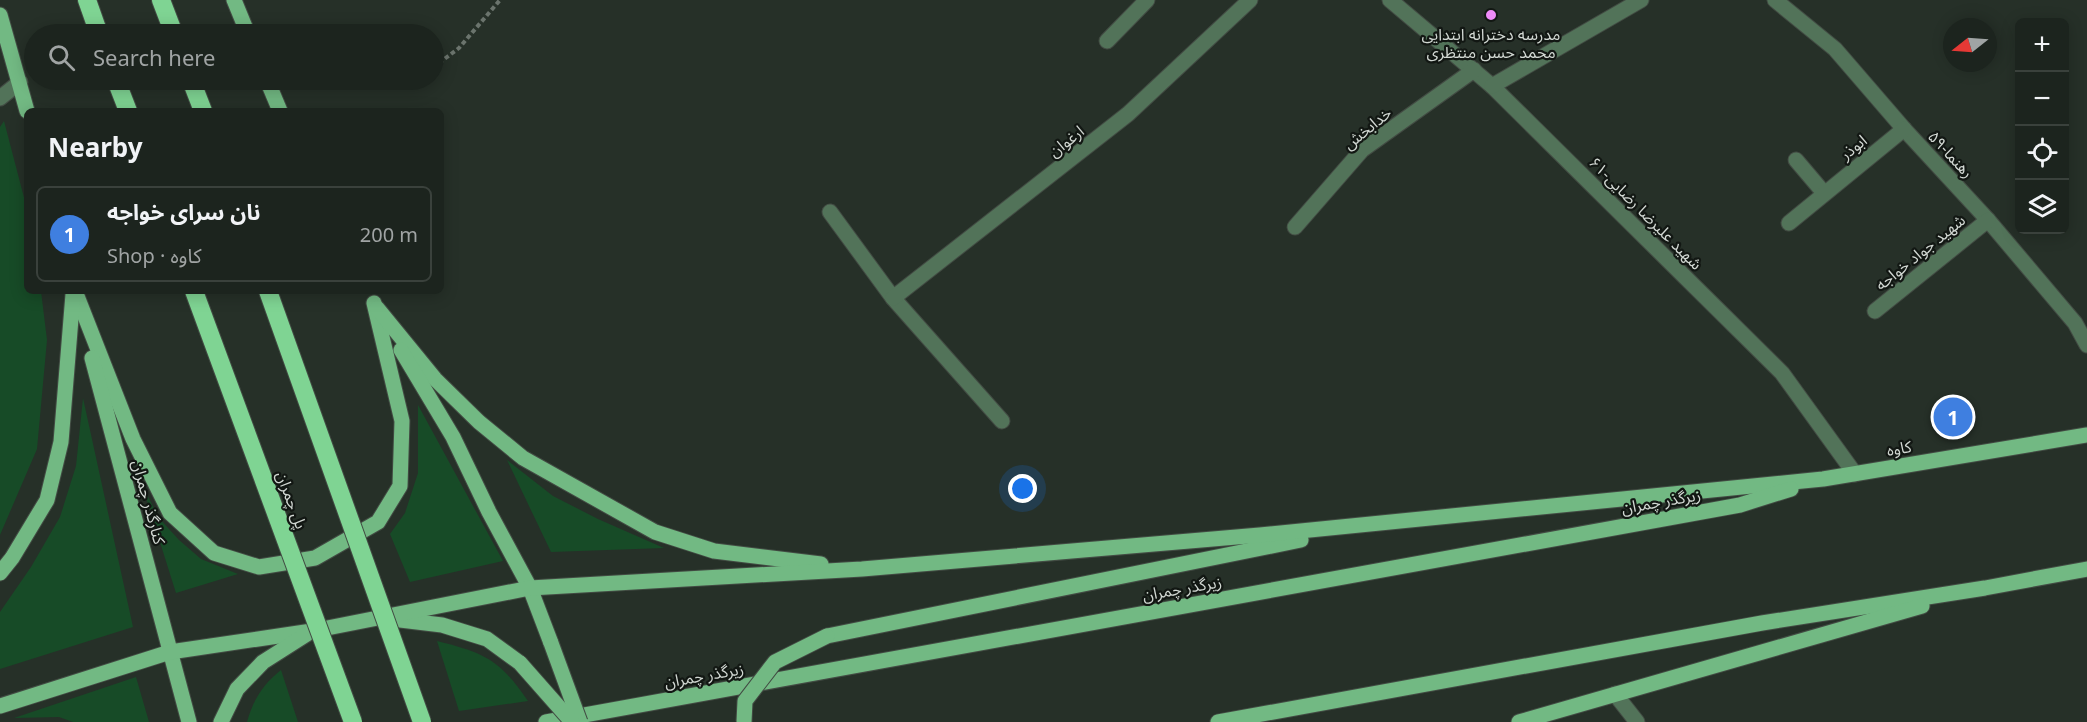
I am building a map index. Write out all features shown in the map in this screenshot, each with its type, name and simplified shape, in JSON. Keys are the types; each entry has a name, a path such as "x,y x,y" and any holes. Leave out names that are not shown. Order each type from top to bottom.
{"highway":[{"path":"87,0 95,24"},
{"path":"162,0 170,24"},
{"path":"120,90 127,108"},
{"path":"195,90 202,108"},
{"name":"پل چمران","path":"195,294 353,722"},
{"path":"269,294 423,722"}],"main road":[{"path":"234,0 244,24"},
{"path":"0,15 26,108"},
{"path":"271,90 279,108"},
{"path":"0,573 12,558 47,500 62,442 74,294"},
{"path":"75,294 133,439 170,513 214,554 259,567 315,558 378,522 400,486 402,421 371,297"},
{"name":"کنارگذر چمران","path":"75,294 189,722"},
{"path":"371,297 435,379 479,422 523,458 608,507 655,532 714,551 862,569"},
{"path":"371,297 453,437 489,512 530,588 580,722"},
{"name":"کاوه","path":"1823,479 2087,435"},
{"path":"0,706 170,652 312,631 530,588 862,569 1381,523 1823,479"},
{"name":"زیرگذر چمران","path":"546,722 1740,505 1823,479"},
{"path":"744,722 745,702 775,662 827,636 1381,523"},
{"path":"1218,722 1762,623 1985,588 2087,569"},
{"path":"1519,722 1985,588"},
{"path":"378,618 441,625 486,639 520,663 572,722"},
{"path":"221,722 237,689 263,662 312,631"}],"street":[{"path":"1107,41 1147,0"},
{"name":"ارغوان","path":"893,298 1128,114 1250,0"},
{"name":"۶۱-شهید علیرضا رضایی","path":"1390,0 1492,86 1782,373 1854,474"},
{"path":"1492,86 1641,0"},
{"name":"۵۹-رهنما","path":"1775,0 1835,49 1904,129 1988,220 2075,323 2087,345"},
{"name":"خدابخش","path":"1295,227 1362,150 1474,70"},
{"path":"0,98 20,82"},
{"name":"ابوذر","path":"1789,223 1904,129"},
{"path":"1796,160 1824,193"},
{"path":"830,212 893,298 1002,421"},
{"name":"شهید جواد خواجه","path":"1875,311 1988,220"},
{"path":"1615,694 1637,722"}],"path":[{"path":"444,59 459,48 500,0"}],"green space":[{"path":"4,121 24,198 24,294 41,294 47,340 37,449 0,535 0,127"},
{"path":"83,398 133,627 0,669 0,612 31,567 60,517 76,466"},
{"path":"418,405 503,561 410,582 390,534 405,513 418,473"},
{"path":"507,460 553,496 664,548 551,552"},
{"path":"142,485 159,518 179,540 201,559 238,574 176,593"},
{"path":"437,641 480,654 490,660 509,676 528,701 459,711"},
{"path":"281,670 298,722 247,722 259,693"},
{"path":"136,677 149,722 73,722 59,717 14,718"}],"place":[{"name":"مدرسه دخترانه ابتدایی محمد حسن منتظری","path":"1491,15"},
{"name":"نان سرای خواجه","path":"1953,417"}]}
